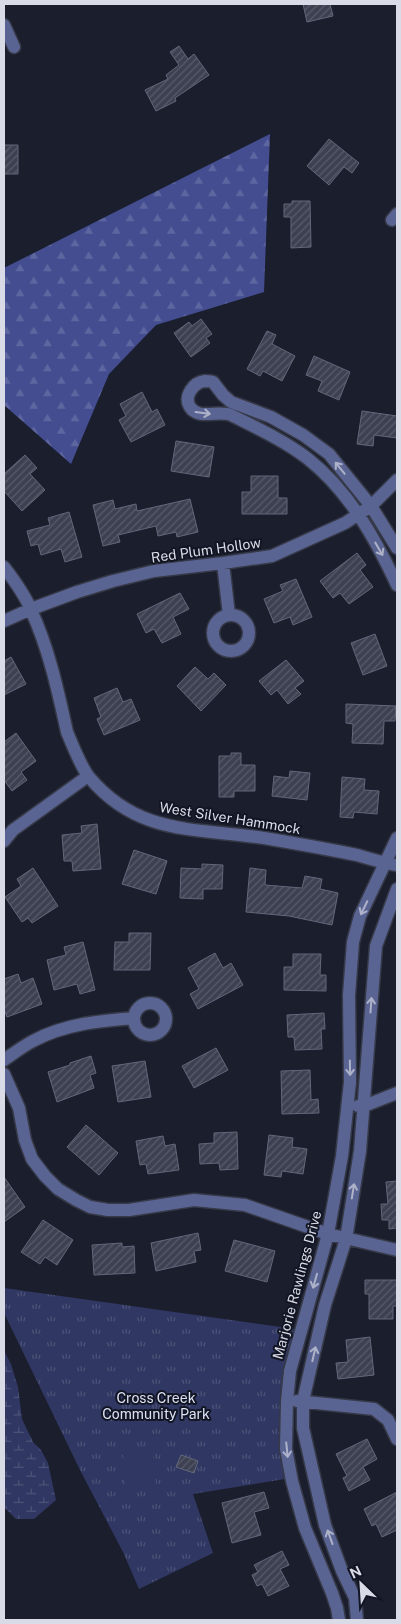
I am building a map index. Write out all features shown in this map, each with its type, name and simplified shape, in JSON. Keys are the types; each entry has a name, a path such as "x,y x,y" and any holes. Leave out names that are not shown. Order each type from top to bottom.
{"street":[{"path":"4,25 14,47"},
{"path":"397,548 371,506 329,454 303,435 271,417 231,402 223,395 214,382 205,381 194,386 189,395 188,402 190,408 196,413 224,412 283,442 307,458 328,477 358,513 397,585"},
{"name":"Red Plum Hollow","path":"4,622 31,609 86,589 154,571 224,564 272,556 345,523 371,506 397,480"},
{"path":"224,564 230,615"},
{"name":"West Silver Hammock","path":"4,568 31,609 53,672 67,732 88,776 116,804 145,819 170,826 201,832 268,838 357,855 391,864"},
{"path":"4,841 13,830 88,776"},
{"name":"Marjorie Rawlings Drive","path":"338,1614 305,1528 292,1481 286,1448 287,1402 290,1371 328,1234 342,1156 350,1082 349,996 353,942 360,916 391,864 397,838"},
{"path":"357,1620 355,1598 342,1572 325,1525 303,1428 303,1401 325,1305 346,1239 360,1151 376,946 397,889"},
{"path":"4,1060 33,1040 60,1029 91,1022 134,1018"},
{"path":"4,1074 19,1108 25,1140 32,1159 58,1189 90,1207 108,1210 129,1210 194,1200 245,1205 328,1234 397,1250"},
{"path":"348,1107 364,1106 397,1094"},
{"path":"287,1402 303,1401 374,1409 388,1420 397,1439"},
{"path":"329,1620 355,1598"}],"green space":[{"path":"270,134 264,292 156,325 109,374 71,464 4,405 4,268"},
{"name":"Cross Creek Community Park","path":"4,1288 295,1329 285,1479 193,1494 213,1553 139,1589 123,1552 80,1470 4,1313"},
{"path":"4,1351 11,1364 18,1387 22,1419 33,1442 41,1450 48,1463 56,1500 34,1519 16,1519 4,1507"},
{"path":"153,1450 156,1485 126,1489 123,1454"}],"building":[{"path":"303,4 330,4 333,16 307,22"},
{"path":"179,46 188,59 194,54 209,75 175,98 176,101 156,111 145,90 168,79 166,75 179,65 170,52"},
{"path":"329,139 359,163 352,173 344,167 329,185 307,166"},
{"path":"4,145 18,145 18,174 4,174"},
{"path":"292,201 310,201 311,247 291,248 291,217 284,217 284,204 292,204"},
{"path":"201,319 212,334 206,338 210,343 191,357 174,333 189,322 192,326"},
{"path":"267,331 276,335 272,344 295,356 282,381 263,371 260,376 247,369"},
{"path":"314,356 350,372 339,400 318,391 322,381 306,375"},
{"path":"142,392 152,412 157,409 165,425 131,442 119,420 126,416 120,404"},
{"path":"362,411 397,416 397,438 374,435 373,446 357,444"},
{"path":"176,441 214,447 209,477 171,471"},
{"path":"25,455 37,468 30,474 45,490 22,511 4,491 4,474"},
{"path":"251,476 278,476 278,498 287,498 287,514 242,514 242,492 251,492"},
{"path":"190,499 198,532 177,537 176,532 158,536 156,526 118,535 120,542 103,546 93,505 113,500 115,509 136,504 137,511"},
{"path":"69,512 82,557 65,562 61,549 41,555 38,544 31,546 27,531 50,525 48,518"},
{"path":"357,553 366,565 360,570 373,587 349,604 340,593 333,598 320,581"},
{"path":"296,579 312,617 293,625 290,617 274,623 264,599 283,591 280,585"},
{"path":"180,593 189,609 173,617 181,634 162,643 154,629 146,633 137,614"},
{"path":"375,634 387,666 363,675 351,643"},
{"path":"11,657 26,684 4,695 4,661"},
{"path":"286,660 304,681 295,688 301,694 288,704 277,690 271,695 259,681"},
{"path":"195,667 208,679 214,673 226,685 201,711 177,686"},
{"path":"117,688 123,702 131,699 140,720 104,735 97,719 101,717 94,698"},
{"path":"346,704 396,706 395,721 384,721 383,744 352,743 353,724 346,723"},
{"path":"16,733 36,761 21,772 27,780 12,791 4,780 4,742"},
{"path":"231,753 241,753 241,765 255,765 255,791 234,791 234,797 219,797 219,756 231,756"},
{"path":"290,771 310,773 307,800 272,796 274,776 289,778"},
{"path":"342,777 365,779 364,790 379,791 377,814 354,812 353,818 340,817"},
{"path":"97,824 101,869 73,871 72,861 64,861 62,835 82,833 81,826"},
{"path":"134,850 167,861 156,894 122,884"},
{"path":"202,864 223,865 222,889 203,889 203,899 180,898 181,868 202,869"},
{"path":"33,868 58,906 32,923 28,918 22,922 5,897 21,886 17,879"},
{"path":"250,868 266,870 265,885 302,888 305,876 322,879 320,889 338,893 332,925 289,916 246,912"},
{"path":"129,933 151,933 150,970 114,970 115,942 129,942"},
{"path":"83,942 95,990 80,994 77,984 54,990 47,960 66,955 64,947"},
{"path":"215,953 223,968 231,963 243,985 198,1009 190,994 199,989 188,968"},
{"path":"293,954 321,954 320,975 326,975 326,991 284,990 284,967 293,967"},
{"path":"18,974 21,983 33,978 42,1004 7,1017 4,1009 4,979"},
{"path":"324,1013 325,1029 321,1029 322,1049 295,1050 294,1037 288,1037 287,1015"},
{"path":"216,1048 228,1070 194,1088 182,1066"},
{"path":"91,1056 96,1073 90,1075 94,1088 57,1102 48,1072"},
{"path":"145,1061 151,1097 118,1102 112,1066"},
{"path":"310,1070 311,1100 318,1099 319,1113 282,1114 281,1071"},
{"path":"86,1125 118,1153 99,1175 67,1147"},
{"path":"237,1132 238,1169 220,1170 219,1163 200,1164 199,1144 214,1143 214,1133"},
{"path":"269,1135 293,1138 292,1147 307,1149 303,1174 282,1171 281,1177 264,1175"},
{"path":"163,1136 165,1146 175,1144 179,1170 148,1174 146,1164 140,1165 136,1141"},
{"path":"4,1177 25,1207 4,1222"},
{"path":"397,1181 397,1228 389,1229 389,1220 382,1220 381,1204 388,1204 386,1182"},
{"path":"43,1220 73,1240 57,1265 45,1257 40,1264 21,1252"},
{"path":"198,1233 201,1250 194,1251 196,1262 156,1271 151,1243"},
{"path":"234,1240 275,1251 267,1282 225,1271"},
{"path":"122,1243 122,1247 134,1246 135,1273 94,1275 92,1245"},
{"path":"365,1280 397,1280 397,1306 393,1306 393,1319 369,1319 369,1294 365,1294"},
{"path":"370,1337 374,1375 338,1379 336,1363 348,1362 346,1340"},
{"path":"367,1439 377,1459 363,1467 370,1480 349,1491 343,1478 347,1476 336,1454"},
{"path":"181,1455 198,1461 194,1473 176,1467"},
{"path":"264,1492 269,1508 254,1512 261,1535 232,1543 222,1503"},
{"path":"397,1492 397,1530 382,1537 376,1524 372,1526 364,1509"},
{"path":"282,1551 289,1565 280,1569 289,1586 268,1596 262,1584 257,1586 252,1575 258,1572 254,1565"}]}
